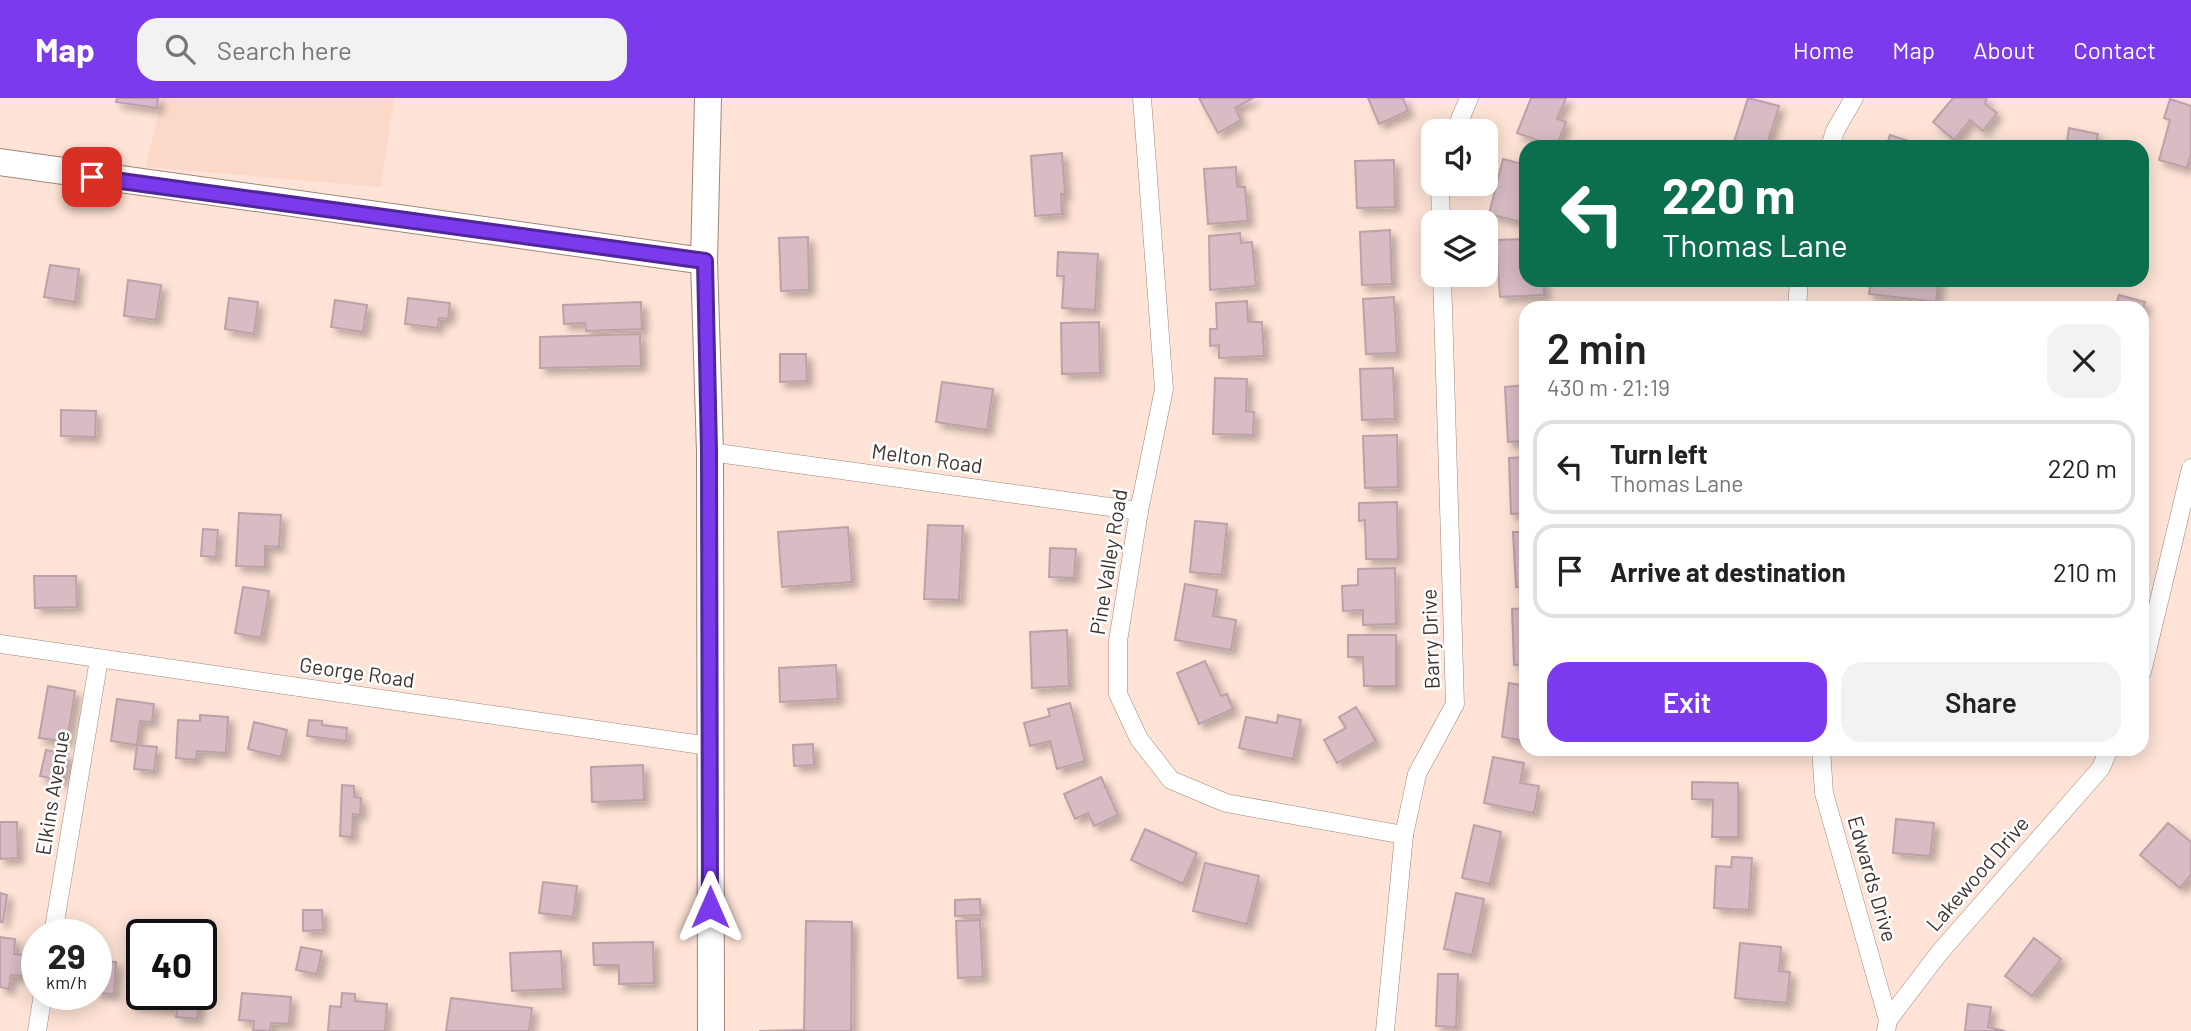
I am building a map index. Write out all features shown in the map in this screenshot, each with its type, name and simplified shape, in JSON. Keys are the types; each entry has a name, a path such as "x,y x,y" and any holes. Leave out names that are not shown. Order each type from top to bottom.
{"street":[{"path":"708,98 705,261 709,452 711,1031"},
{"name":"Pine Valley Road","path":"1142,98 1164,390 1139,511 1118,641 1118,694 1139,739 1171,780 1226,803 1404,835"},
{"path":"1460,119 1469,98"},
{"path":"1832,140 1854,98"},
{"path":"0,162 705,261"},
{"name":"Barry Drive","path":"1385,1031 1404,835 1417,774 1455,704 1442,287"},
{"name":"Melton Road","path":"709,452 1139,511"},
{"path":"2149,643 2191,468"},
{"name":"George Road","path":"0,644 709,746"},
{"name":"Elkins Avenue","path":"56,919 99,659"},
{"name":"Edwards Drive","path":"1821,756 1824,793 1887,1025"},
{"name":"Lakewood Drive","path":"1887,1025 1940,952 2101,768 2106,756"},
{"path":"37,1031 40,1010"}],"shaded area":[{"path":"162,98 394,98 381,187 146,167"}],"building":[{"path":"117,98 158,98 157,108 116,102"},
{"path":"1199,98 1253,98 1235,108 1241,120 1218,133"},
{"path":"1368,98 1403,98 1408,111 1379,124"},
{"path":"1531,98 1566,98 1557,119 1566,122 1559,140 1536,140 1517,133"},
{"path":"1748,98 1779,106 1768,140 1735,140"},
{"path":"1953,98 1987,98 1985,104 1997,113 1983,131 1970,120 1954,140 1933,122"},
{"path":"2170,99 2191,106 2191,153 2187,168 2159,160 2170,120 2164,118"},
{"path":"2069,128 2098,134 2097,140 2067,140"},
{"path":"1890,135 1905,140 1888,140"},
{"path":"1062,153 1065,194 1061,194 1062,214 1035,216 1031,156"},
{"path":"1503,159 1519,163 1519,222 1498,216 1498,210 1490,210 1494,196 1498,196 1498,179"},
{"path":"1394,160 1395,207 1357,208 1355,161"},
{"path":"1236,167 1237,187 1245,187 1248,221 1208,224 1204,169"},
{"path":"1390,230 1392,284 1362,285 1360,232"},
{"path":"1240,233 1241,243 1252,242 1256,286 1210,290 1209,236"},
{"path":"808,237 809,290 781,291 779,238"},
{"path":"1519,239 1519,287 1544,287 1544,295 1500,297 1498,240"},
{"path":"1058,252 1098,254 1095,310 1062,308 1064,276 1057,276"},
{"path":"50,265 79,269 75,302 44,297"},
{"path":"128,280 161,285 156,320 124,316"},
{"path":"1870,287 1938,287 1936,301 1869,294"},
{"path":"2119,295 2141,301 2117,301"},
{"path":"1394,297 1397,353 1366,354 1363,299"},
{"path":"229,298 258,302 254,334 225,329"},
{"path":"408,298 450,303 448,319 439,318 438,328 405,324"},
{"path":"335,300 367,305 363,332 331,327"},
{"path":"1247,301 1248,322 1262,322 1264,356 1219,358 1219,345 1210,346 1210,329 1217,329 1216,303"},
{"path":"641,302 642,329 586,331 585,323 564,324 563,305"},
{"path":"1099,322 1100,373 1062,374 1061,323"},
{"path":"640,334 641,366 540,368 540,337"},
{"path":"780,354 806,354 807,381 780,382"},
{"path":"1393,368 1395,419 1362,420 1360,369"},
{"path":"1215,378 1247,379 1246,411 1254,412 1253,435 1213,434"},
{"path":"942,382 993,389 987,430 936,422"},
{"path":"1519,386 1519,441 1508,442 1505,387"},
{"path":"61,410 96,411 95,437 61,436"},
{"path":"1397,435 1398,487 1365,488 1363,436"},
{"path":"1519,457 1519,513 1511,514 1509,458"},
{"path":"1397,502 1398,559 1366,559 1365,520 1359,521 1359,503"},
{"path":"239,513 281,515 279,547 265,546 265,567 236,566"},
{"path":"1195,521 1227,524 1222,575 1190,572"},
{"path":"928,525 963,526 959,600 924,599"},
{"path":"848,527 852,582 782,587 778,532"},
{"path":"203,529 218,530 216,557 201,556"},
{"path":"1513,532 1519,532 1519,587 1516,587"},
{"path":"1050,548 1076,549 1074,578 1049,577"},
{"path":"1395,568 1396,624 1363,625 1363,610 1343,611 1342,586 1358,585 1358,569"},
{"path":"34,576 76,576 77,607 35,608"},
{"path":"1185,584 1217,590 1213,616 1236,620 1231,650 1175,640"},
{"path":"243,587 269,591 261,638 235,633"},
{"path":"1519,608 1519,665 1514,665 1512,609"},
{"path":"1067,630 1069,686 1032,688 1030,632"},
{"path":"1348,635 1396,635 1396,686 1364,686 1363,657 1348,657"},
{"path":"1205,661 1221,696 1227,694 1233,709 1199,724 1177,673"},
{"path":"836,665 838,699 780,702 779,668"},
{"path":"1509,683 1519,685 1519,740 1502,737"},
{"path":"48,686 75,691 67,742 39,738"},
{"path":"117,699 154,704 152,722 140,721 137,745 111,741"},
{"path":"1070,703 1085,761 1057,769 1050,741 1030,746 1024,723 1050,716 1048,709"},
{"path":"1356,707 1376,741 1337,763 1324,740 1346,728 1339,717"},
{"path":"200,715 228,717 226,753 197,751 196,760 176,758 178,720 200,721"},
{"path":"1278,715 1301,720 1293,759 1239,748 1246,717 1277,723"},
{"path":"309,720 322,721 322,725 347,728 346,741 307,736"},
{"path":"254,722 287,730 281,757 248,749"},
{"path":"813,744 814,765 794,766 793,745"},
{"path":"137,745 157,747 154,771 134,769"},
{"path":"46,750 68,754 63,781 40,776"},
{"path":"1493,757 1524,763 1520,783 1539,786 1534,813 1484,803"},
{"path":"643,765 644,800 592,802 591,767"},
{"path":"1101,777 1118,815 1094,826 1088,813 1075,819 1064,794"},
{"path":"1692,782 1738,783 1738,837 1712,837 1713,800 1692,799"},
{"path":"342,785 354,786 354,797 361,798 360,815 353,814 352,837 340,836"},
{"path":"1896,819 1934,823 1930,856 1893,853"},
{"path":"0,822 17,822 18,858 0,859"},
{"path":"2168,823 2191,842 2191,875 2180,888 2140,855"},
{"path":"1474,825 1501,832 1490,884 1462,878"},
{"path":"1145,829 1197,853 1183,884 1131,860"},
{"path":"1732,857 1752,858 1749,910 1714,908 1716,866 1731,867"},
{"path":"1205,863 1259,876 1247,924 1193,911"},
{"path":"543,882 577,886 573,917 539,913"},
{"path":"0,893 7,895 3,922 0,922"},
{"path":"1456,893 1484,899 1472,955 1444,949"},
{"path":"980,899 981,915 955,916 955,900"},
{"path":"303,910 322,910 323,930 303,931"},
{"path":"980,920 983,977 958,978 956,921"},
{"path":"806,921 852,922 851,1031 759,1031 804,1030"},
{"path":"0,937 15,939 14,954 21,955 21,976 11,975 9,989 0,987"},
{"path":"2034,938 2061,959 2032,996 2005,976"},
{"path":"653,942 654,983 619,984 619,965 594,965 593,943"},
{"path":"1740,943 1781,947 1779,971 1790,972 1787,1003 1735,998"},
{"path":"301,947 322,951 317,974 296,970"},
{"path":"561,951 563,989 512,991 510,953"},
{"path":"112,962 116,962 112,994"},
{"path":"1438,974 1458,974 1456,1027 1436,1026"},
{"path":"242,993 291,997 289,1024 271,1023 270,1031 253,1030 254,1021 239,1020"},
{"path":"342,993 355,994 355,1001 387,1004 385,1031 328,1031 330,1006 341,1007"},
{"path":"451,998 532,1008 529,1031 446,1031"},
{"path":"1968,1004 1991,1007 1988,1027 2005,1031 1965,1031"},
{"path":"177,1010 198,1010 197,1019 176,1017"}],"route":[{"path":"92,177 705,261 709,452 710,907"}]}
